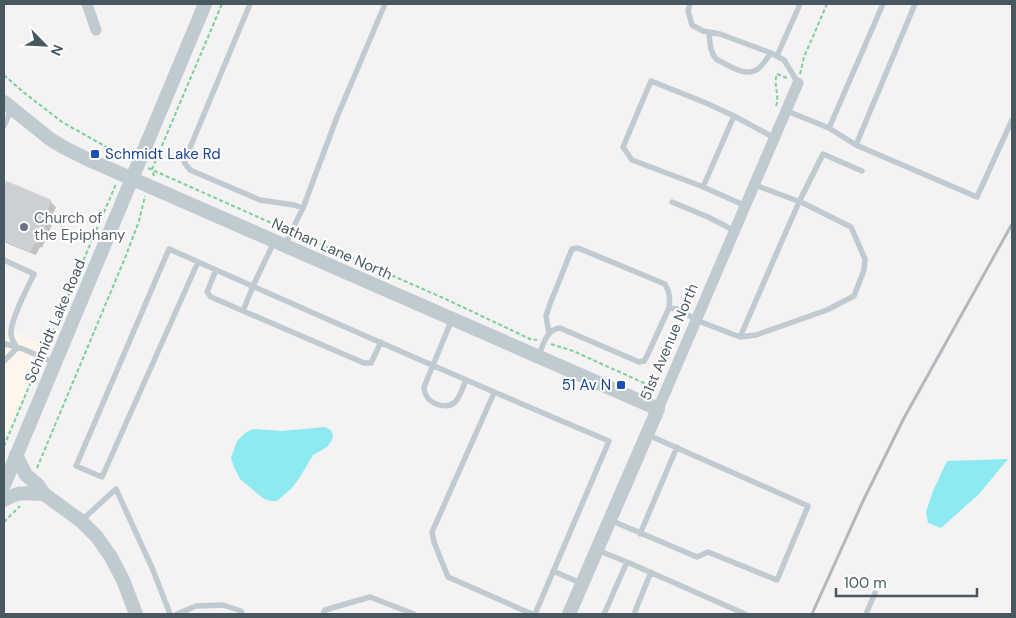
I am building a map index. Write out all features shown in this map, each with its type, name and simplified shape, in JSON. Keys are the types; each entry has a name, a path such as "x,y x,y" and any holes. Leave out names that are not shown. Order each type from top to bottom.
{"street":[{"path":"87,4 96,30"},
{"name":"Schmidt Lake Road","path":"4,485 55,363 126,177 138,164 205,4"},
{"name":"51st Avenue North","path":"569,614 798,83"},
{"name":"Nathan Lane North","path":"8,105 38,131 63,147 126,177 658,409"},
{"path":"16,455 26,476 28,486 35,494 44,494 81,521 97,537 111,557 123,580 136,614"},
{"path":"4,500 28,486"}],"lane":[{"path":"250,4 184,162 190,170 260,200 302,208"},
{"path":"243,311 253,286 279,244 290,232 302,208 385,4"},
{"path":"690,4 688,11 692,25 703,31 720,34 777,56 784,60 798,83"},
{"path":"777,56 800,4"},
{"path":"829,128 883,4"},
{"path":"856,146 915,4"},
{"path":"709,33 713,56 740,71 756,71 771,53"},
{"path":"746,206 703,187 632,160 624,147 651,81 706,103 775,138"},
{"path":"4,126 8,105"},
{"path":"787,111 829,128 856,146 977,197 1012,120"},
{"path":"703,187 734,116"},
{"path":"740,337 799,202 823,154 862,171"},
{"path":"669,308 678,309 696,320 740,337 756,335 827,310 854,296 864,270 865,259 851,227 799,202 755,185"},
{"path":"672,202 735,230"},
{"path":"538,357 549,333 555,328 560,328 639,362 644,361 669,308 670,298 668,290 665,284 578,248 572,250 546,316 549,333"},
{"path":"198,262 102,477 76,466 168,249 198,262 216,270 253,286 381,342 494,393 609,441 533,614 448,577 432,532 494,393"},
{"path":"4,260 34,274 11,329 11,336 17,348"},
{"path":"216,270 207,292 211,297 243,311 364,363 371,363 381,342"},
{"path":"452,319 424,387 426,395 430,401 452,405 456,401 466,380"},
{"path":"4,345 23,349 55,363"},
{"path":"4,361 17,348"},
{"path":"610,520 697,557 708,552 777,580 808,506 646,434"},
{"path":"640,534 677,447"},
{"path":"81,521 116,489 153,570 170,614"},
{"path":"597,550 745,614"},
{"path":"604,614 627,562"},
{"path":"553,571 582,584"},
{"path":"634,614 651,572"},
{"path":"866,614 875,594"},
{"path":"323,614 325,610 370,597 414,614"},
{"path":"177,614 196,606 223,605 241,611 242,614"}],"path":[{"path":"4,522 20,506 41,459 125,258 154,176 152,169 222,4"},
{"path":"798,83 804,57 827,4"},
{"path":"4,75 62,122 138,164 450,301 530,339 573,351 644,383 664,396"},
{"path":"4,446 42,357 126,177"}],"shaded area":[{"path":"4,328 46,345 4,440"}],"water":[{"path":"325,427 331,430 332,440 327,447 313,455 292,488 277,501 264,499 240,479 231,458 237,441 245,433 253,429 281,431"},
{"path":"1008,459 979,494 941,528 928,523 926,512 933,491 947,461"}],"building":[{"name":"Church of the Epiphany","path":"6,181 51,200 46,212 49,214 37,243 34,242 30,251 4,240 4,186"}],"railway":[{"path":"812,614 863,501 904,418 1012,224"}],"place":[{"name":"Schmidt Lake Rd","path":"95,154"},
{"name":"Church of the Epiphany","path":"24,227"},
{"name":"51 Av N","path":"621,385"}]}
